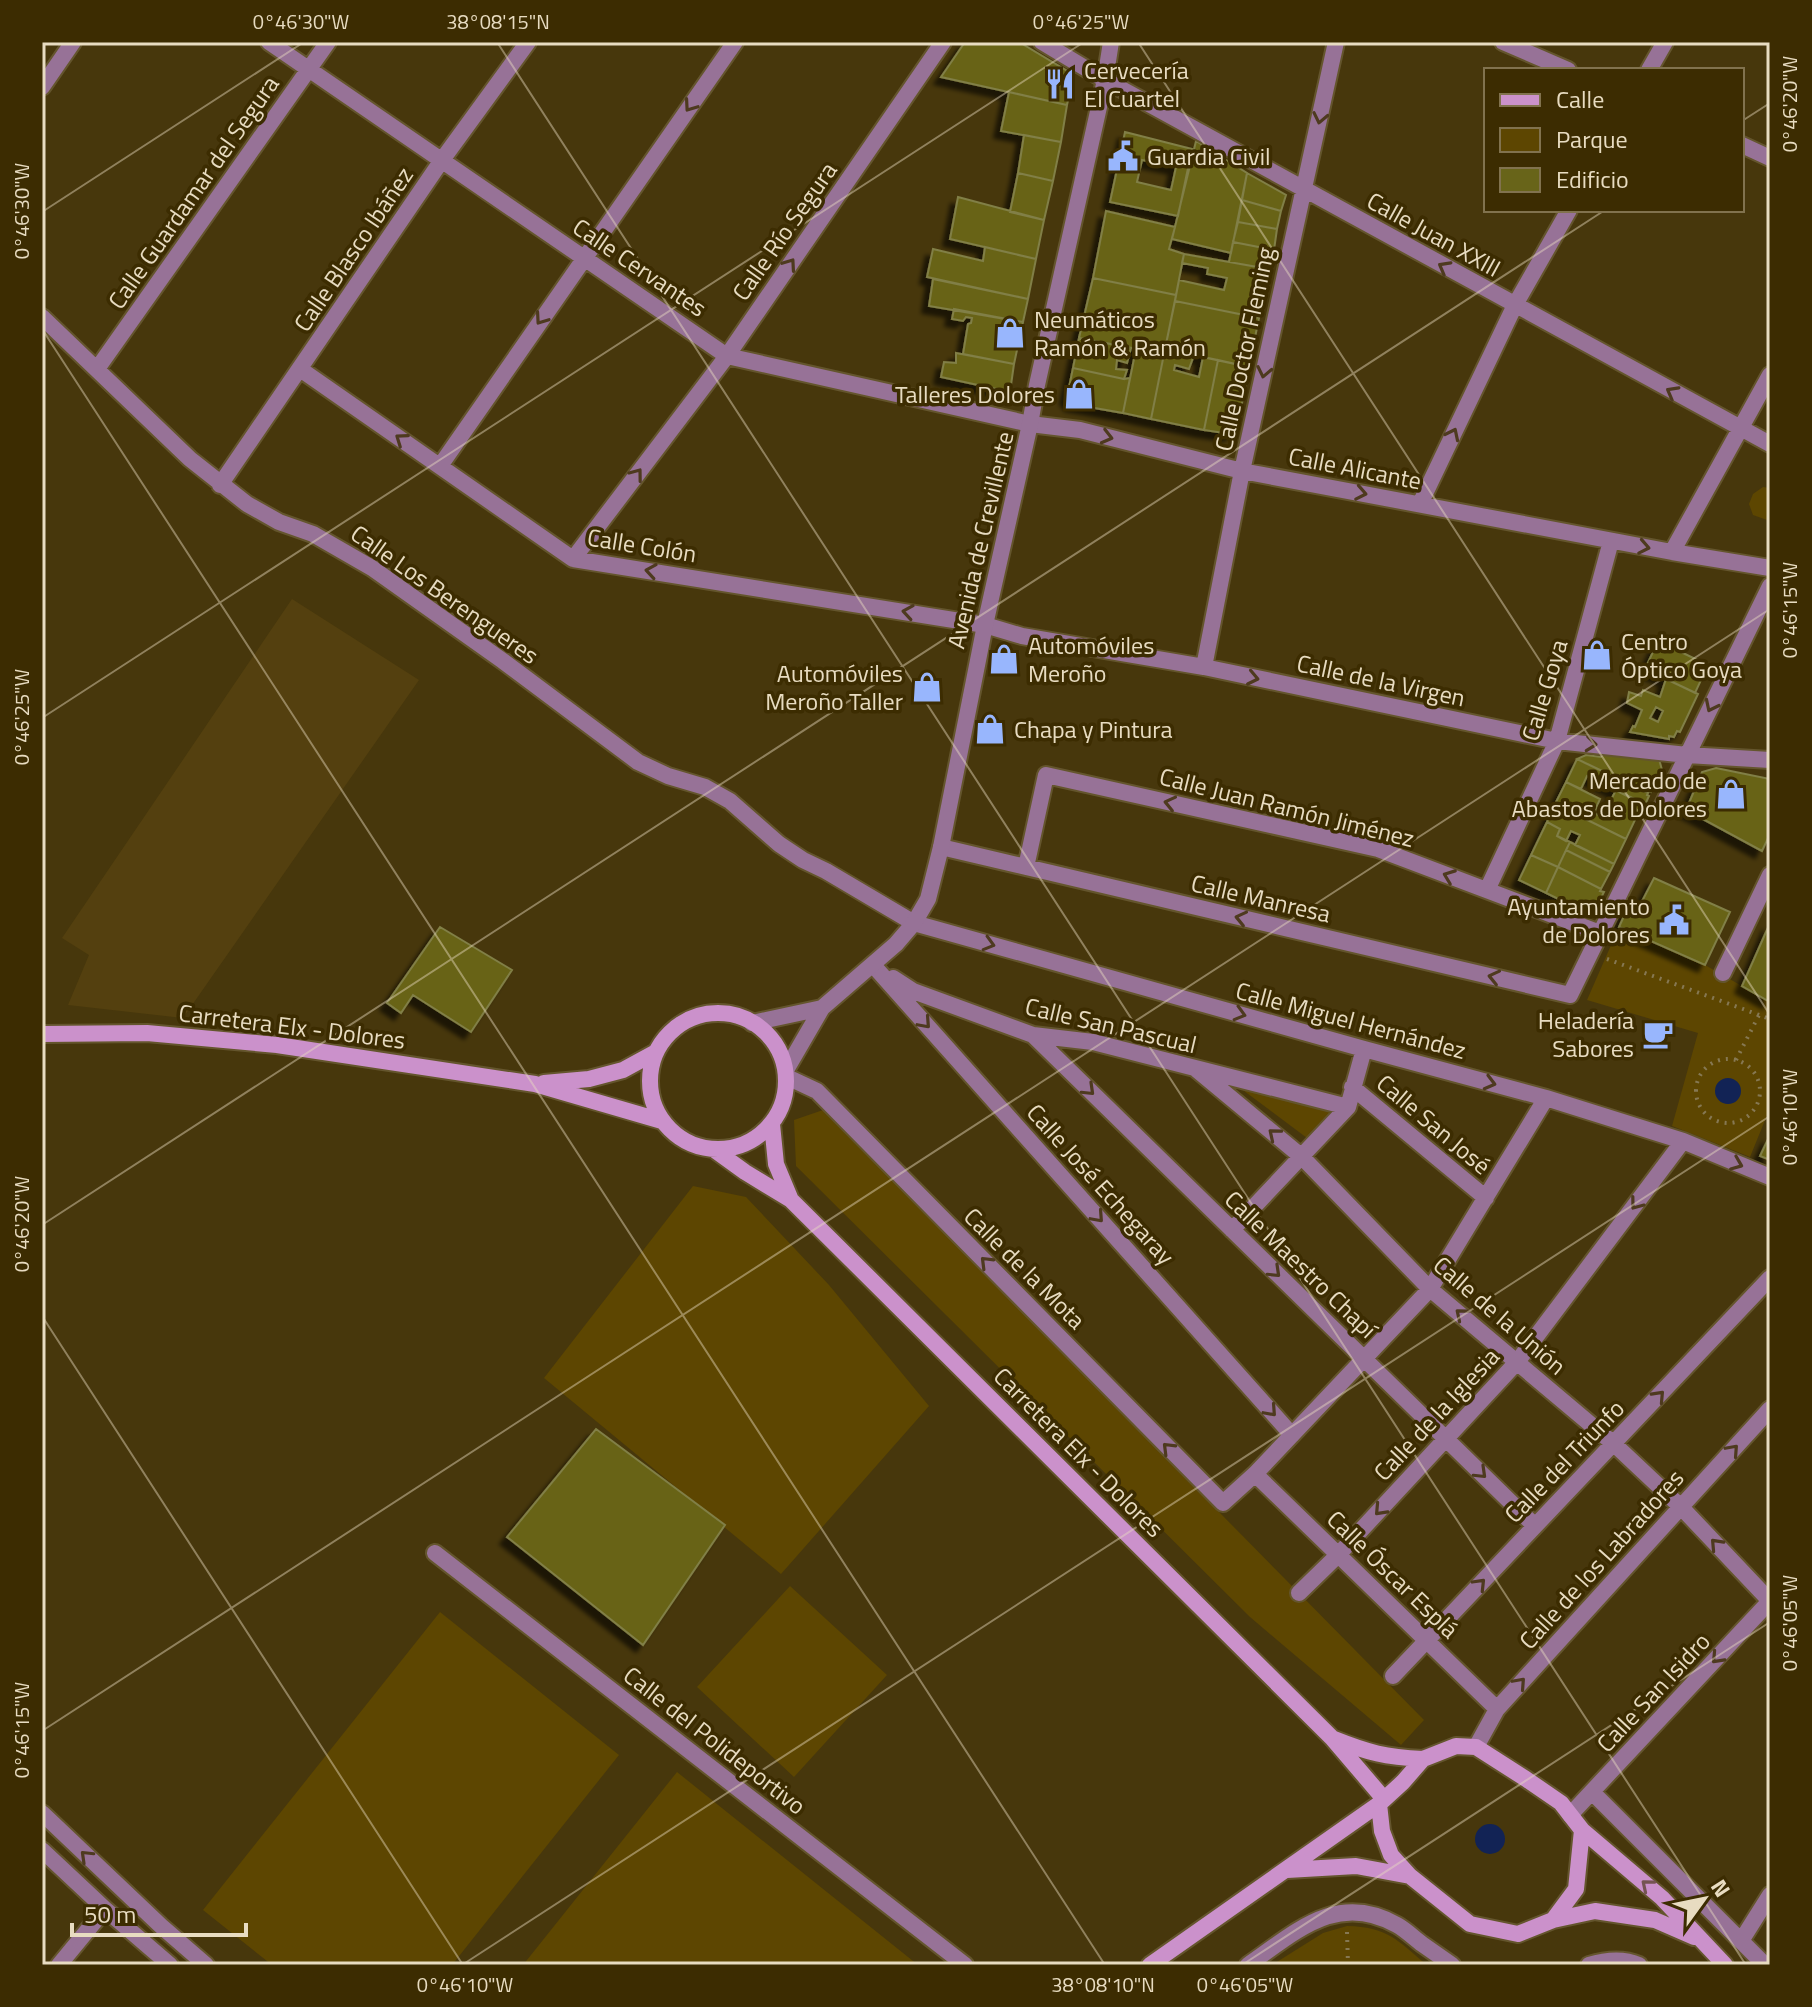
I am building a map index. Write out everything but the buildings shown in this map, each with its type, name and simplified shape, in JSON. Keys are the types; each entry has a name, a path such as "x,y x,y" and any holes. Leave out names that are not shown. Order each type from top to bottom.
{"main road":[{"path":"716,1013 735,1015 752,1023 774,1042 786,1074 784,1102 772,1124 747,1144 716,1151 686,1142 662,1121 652,1099 650,1075 656,1052 667,1036 681,1024 698,1016 716,1013"},
{"name":"Carretera Elx - Dolores","path":"42,1034 147,1033 277,1045 535,1084 662,1121"},
{"name":"Carretera Elx - Dolores","path":"535,1084 589,1079 623,1070 656,1052"},
{"name":"Carretera Elx - Dolores","path":"772,1124 776,1164 791,1200"},
{"name":"Carretera Elx - Dolores","path":"716,1151 791,1200 1332,1738 1382,1802"},
{"path":"1332,1738 1365,1752 1388,1757 1423,1759 1456,1746 1476,1747 1561,1803 1582,1830 1662,1898 1725,1965"},
{"path":"1150,1965 1382,1802 1423,1759"},
{"path":"1382,1802 1382,1831 1391,1855 1410,1876 1470,1924 1518,1934 1553,1920 1595,1911 1655,1920 1701,1941"},
{"path":"1553,1920 1576,1889 1582,1830"},
{"path":"1287,1870 1356,1866 1410,1876"}],"street":[{"path":"42,87 73,42"},
{"name":"Calle Cervantes","path":"269,42 727,356 1030,424"},
{"name":"Calle Guardamar del Segura","path":"97,369 328,42"},
{"name":"Calle Blasco Ibáñez","path":"220,485 442,160 528,42"},
{"path":"440,466 735,42"},
{"name":"Calle Río Segura","path":"573,559 727,356 943,42"},
{"name":"Calle Juan XXIII","path":"1042,42 1304,190 1770,444"},
{"name":"Avenida de Crevillente","path":"786,1074 822,1008 896,944 914,923 928,899 1111,42"},
{"name":"Calle Doctor Fleming","path":"1204,667 1242,471 1336,42"},
{"path":"1503,42 1563,68"},
{"path":"1650,68 1665,42"},
{"path":"1744,146 1770,158"},
{"path":"1420,504 1515,305 1568,212"},
{"name":"Calle Los Berengueres","path":"42,317 190,459 247,504 279,522 313,534 372,568 638,762 668,776 705,787 730,801 779,844 803,860 914,923"},
{"name":"Calle Colón","path":"300,369 573,559 985,625"},
{"path":"1672,552 1770,375"},
{"name":"Calle Alicante","path":"1030,424 1080,430 1242,471 1770,568"},
{"name":"Calle Goya","path":"1487,890 1557,741 1611,541"},
{"path":"1600,933 1770,586"},
{"name":"Calle de la Virgen","path":"985,625 1022,636 1204,667 1557,741 1770,760"},
{"name":"Calle Juan Ramón Jiménez","path":"1026,867 1046,775 1378,849 1600,933"},
{"name":"Calle Manresa","path":"941,847 1570,995 1600,933"},
{"path":"1723,973 1770,875"},
{"name":"Calle Miguel Hernández","path":"914,923 1546,1098 1683,1141 1770,1177"},
{"name":"Calle San Pascual","path":"873,965 913,991 1033,1035 1093,1042 1348,1107"},
{"name":"Calle José Echegaray","path":"873,965 1292,1435"},
{"name":"Avenida de Crevillente","path":"752,1023 822,1008"},
{"name":"Calle Maestro Chapí","path":"1033,1035 1535,1526"},
{"path":"1232,1230 1348,1107 1364,1049"},
{"name":"Calle de la Unión","path":"1196,1069 1302,1157 1430,1289 1614,1444 1681,1507 1770,1601"},
{"name":"Calle de la Mota","path":"786,1074 817,1091 1223,1503 1255,1474"},
{"name":"Calle San José","path":"1352,1087 1486,1198"},
{"path":"1255,1474 1430,1289 1546,1098"},
{"name":"Calle de la Iglesia","path":"1299,1593 1517,1362 1683,1141"},
{"name":"Calle del Triunfo","path":"1393,1676 1770,1278"},
{"name":"Calle de los Labradores","path":"1476,1747 1497,1709 1770,1409"},
{"name":"Calle Óscar Esplá","path":"1255,1474 1497,1709"},
{"name":"Calle del Polideportivo","path":"435,1553 965,1965"},
{"name":"Calle San Isidro","path":"1570,1815 1770,1601"},
{"path":"1592,1792 1765,1965"},
{"path":"42,1813 206,1965"},
{"path":"42,1850 170,1965"},
{"path":"1741,1941 1770,1895"},
{"path":"59,1965 105,1909"},
{"path":"1248,1965 1318,1919 1338,1912 1359,1911 1400,1926 1452,1965"},
{"path":"1589,1965 1609,1960 1639,1965"}],"path":[{"path":"1605,958 1770,1019"},
{"path":"1736,1060 1759,1015"},
{"path":"1736,1060 1746,1064 1758,1080 1759,1102 1745,1119 1723,1123 1713,1120 1698,1104 1697,1083 1701,1073 1716,1061 1736,1060"},
{"path":"1347,1926 1348,1965"}],"shaded area":[{"path":"292,599 419,680 183,1018 68,1005 89,955 62,938"}],"green space":[{"path":"1763,487 1770,488 1770,521 1753,515 1749,504 1753,494"},
{"path":"1619,927 1705,965 1770,1002 1770,1108 1750,1157 1672,1126 1698,1033 1587,1000"},
{"path":"1232,1082 1332,1112 1307,1138"},
{"path":"823,1110 1424,1720 1401,1745 1250,1617 796,1166 794,1120"},
{"path":"693,1186 746,1197 829,1285 929,1406 781,1574 544,1378"},
{"path":"790,1586 887,1675 794,1777 697,1687"},
{"path":"440,1612 619,1755 452,1965 272,1965 203,1910"},
{"path":"677,1772 918,1965 523,1965"},
{"path":"1347,1926 1373,1929 1391,1936 1427,1965 1272,1965 1323,1933"}],"water":[{"path":"1728,1078 1737,1082 1741,1091 1737,1100 1728,1104 1719,1100 1715,1091 1719,1082"},
{"path":"1490,1824 1496,1825 1504,1833 1504,1845 1496,1853 1490,1854 1484,1853 1476,1845 1475,1839 1476,1833 1484,1825"}],"place":[{"name":"Cervecería El Cuartel","path":"1060,84"},
{"name":"Guardia Civil","path":"1123,156"},
{"name":"Neumáticos Ramón & Ramón","path":"1010,333"},
{"name":"Talleres Dolores","path":"1079,394"},
{"name":"Centro Óptico Goya","path":"1597,655"},
{"name":"Automóviles Meroño","path":"1004,659"},
{"name":"Automóviles Meroño Taller","path":"927,687"},
{"name":"Chapa y Pintura","path":"990,729"},
{"name":"Mercado de Abastos de Dolores","path":"1731,794"},
{"name":"Ayuntamiento de Dolores","path":"1674,920"},
{"name":"Heladería Sabores","path":"1658,1034"}]}
